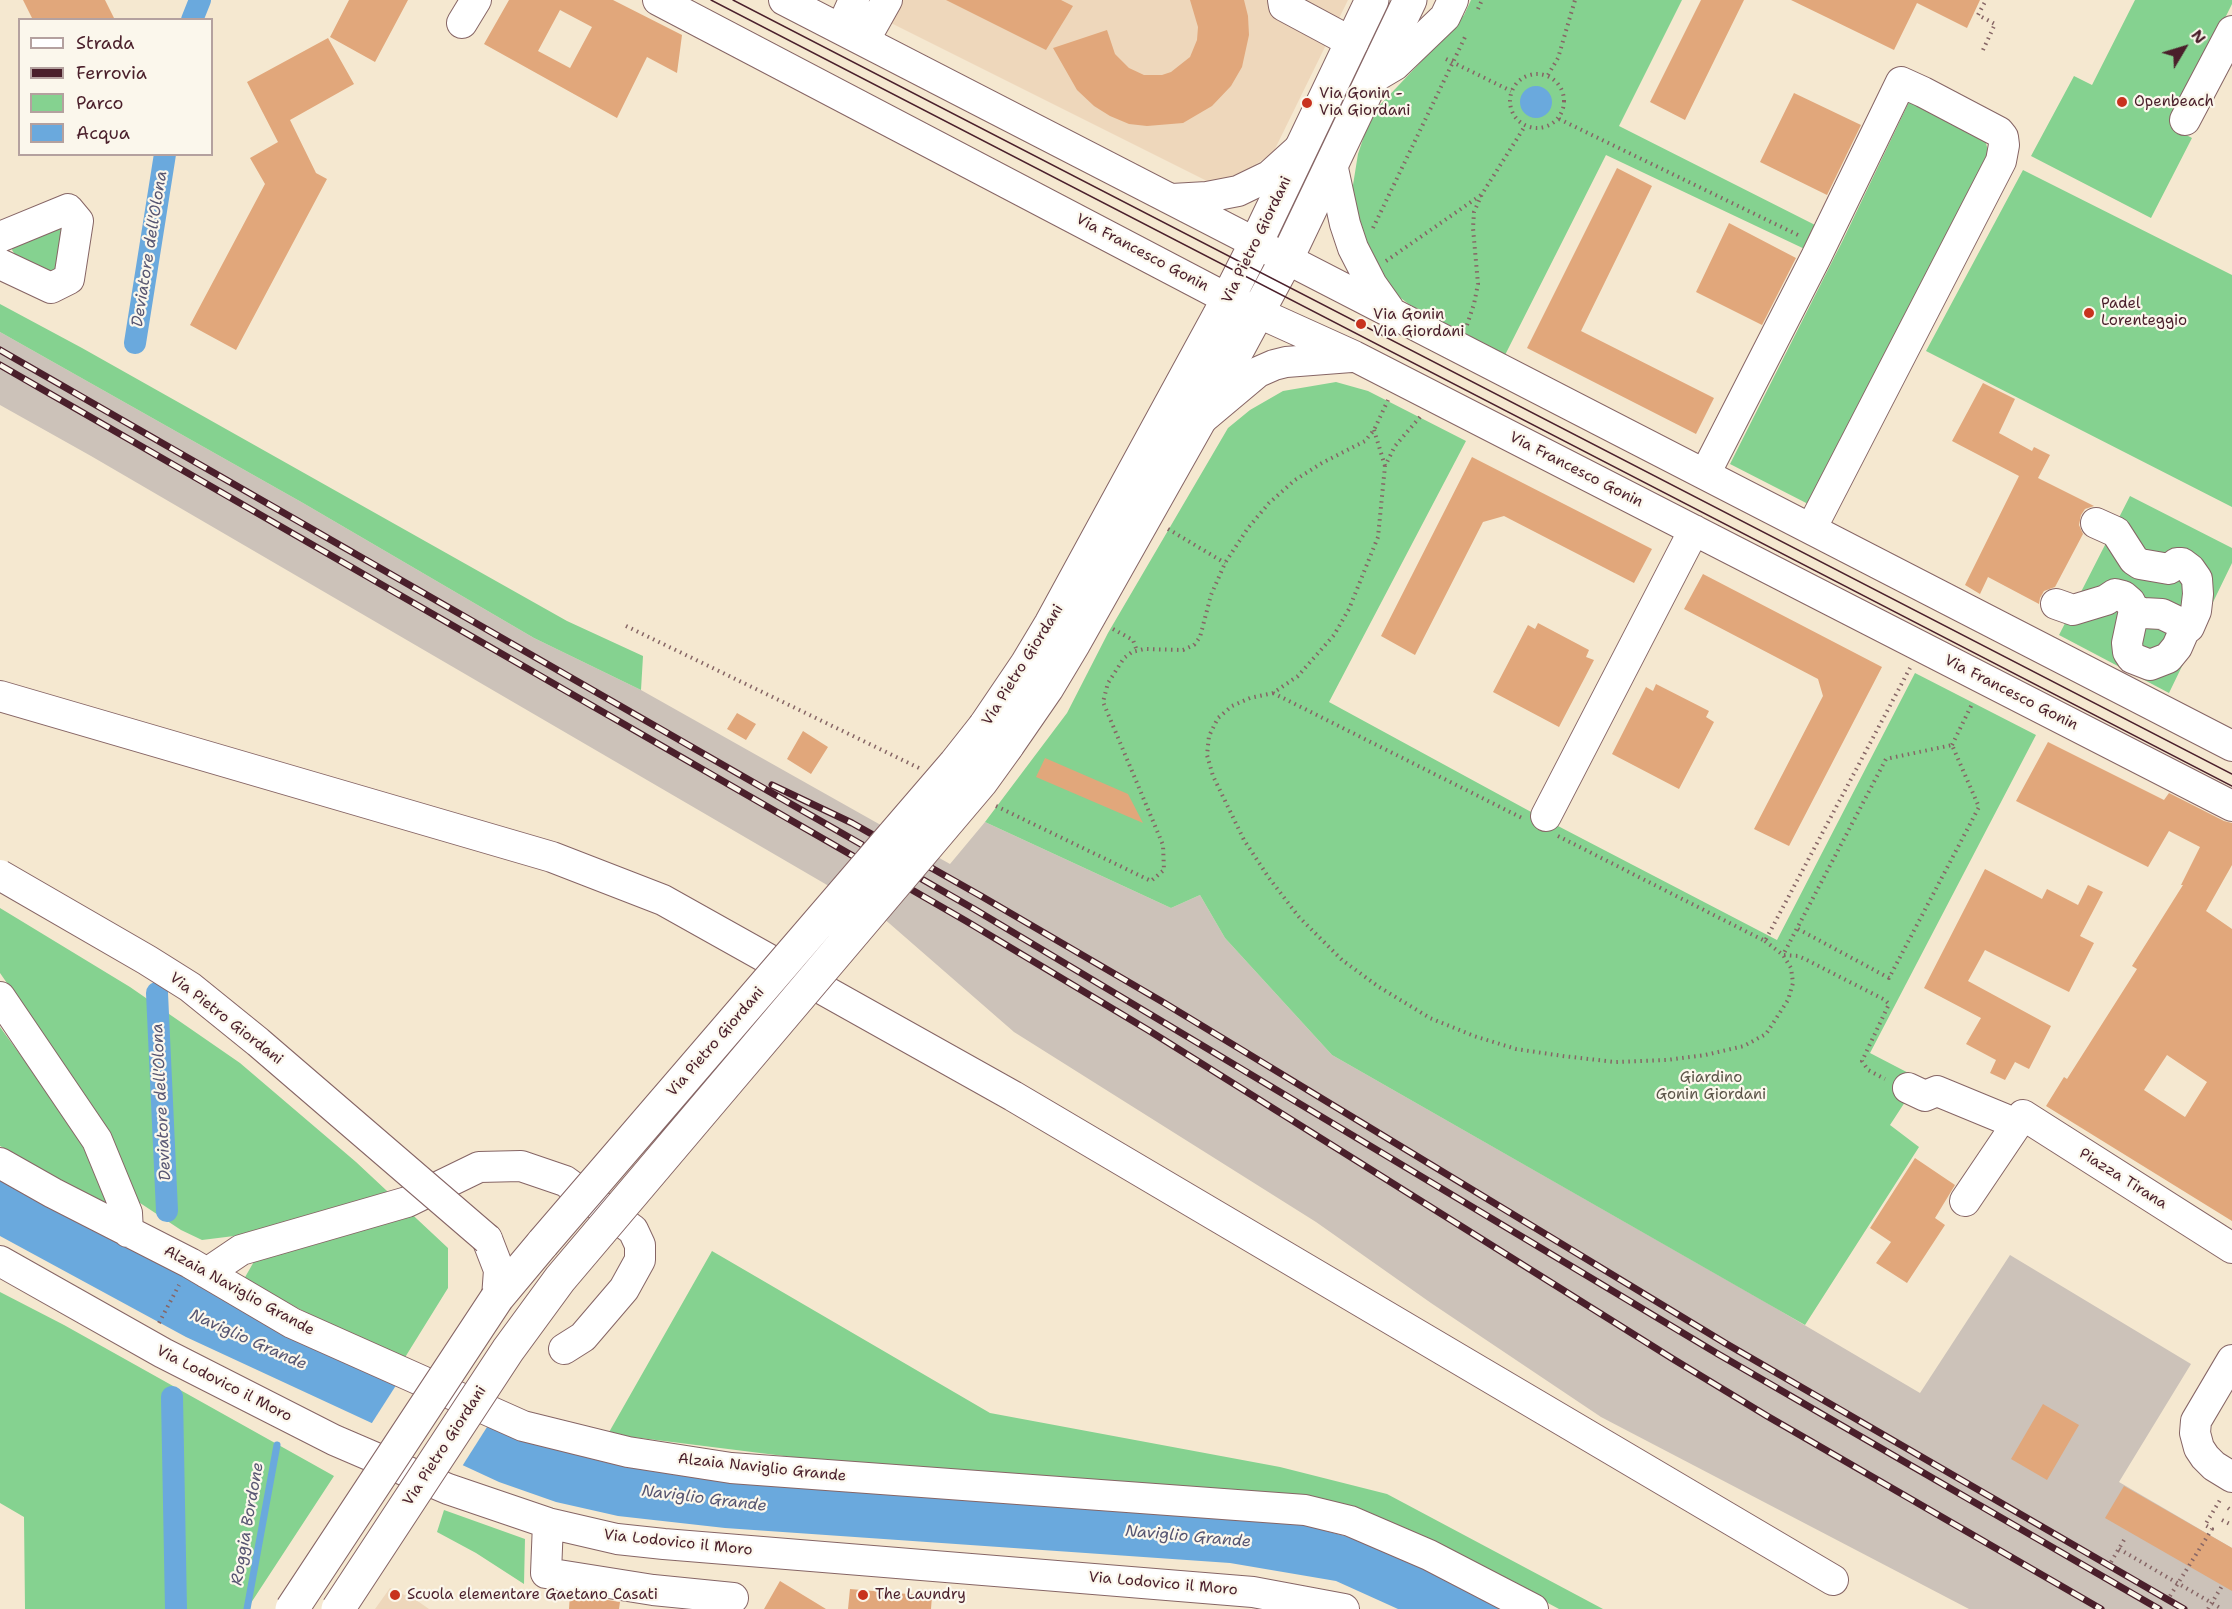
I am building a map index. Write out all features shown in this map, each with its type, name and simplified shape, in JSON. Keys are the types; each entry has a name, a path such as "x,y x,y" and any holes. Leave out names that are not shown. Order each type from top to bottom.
{"main road":[{"name":"Via Pietro Giordani","path":"292,1609 497,1298 955,764 996,736 1047,688 1198,423 1242,306 1256,243 1372,0"},
{"name":"Via Pietro Giordani","path":"338,1609 508,1350 560,1279 973,791 1027,664 1242,306 1287,258 1410,0"}],"street":[{"name":"Via Francesco Gonin","path":"658,0 1242,306 1354,356 2232,806"},
{"path":"784,0 2232,746"},
{"path":"853,35 854,0"},
{"path":"853,35 887,0"},
{"path":"1283,0 1284,6 1353,42"},
{"path":"1373,78 1395,65 1444,17 1465,5"},
{"path":"2185,120 2232,31"},
{"path":"1705,474 1901,82 1999,132 2003,137 2004,145 2001,161 1811,529"},
{"path":"1172,199 1207,197 1238,191 1269,176 1302,146"},
{"path":"1332,164 1345,224 1353,248 1372,285 1390,312"},
{"path":"0,237 68,209 78,221 69,279 51,288 0,264"},
{"name":"Via Pietro Giordani","path":"1198,423 1258,372 1274,365 1354,356"},
{"path":"2096,523 2116,532 2134,560 2140,564 2169,569"},
{"path":"1543,824 1694,530"},
{"path":"2177,563 2190,568 2197,579 2196,610 2189,627 2184,631 2177,647 2168,658 2150,665 2132,658 2128,652 2127,643 2132,606 2152,590 2177,563"},
{"path":"2056,604 2073,610 2106,600 2115,594 2132,606 2162,614 2189,627"},
{"path":"0,696 552,857 663,900 1013,1096 1833,1580"},
{"name":"Via Pietro Giordani","path":"0,875 190,987 258,1042 487,1239 505,1247 519,1249 543,1243"},
{"path":"0,997 97,1140 127,1214 128,1232"},
{"path":"1908,1088 1926,1096 1937,1091 2017,1124 1965,1201"},
{"name":"Piazza Tirana","path":"2017,1124 2023,1115 2232,1248"},
{"name":"Alzaia Naviglio Grande","path":"0,1163 207,1273 292,1323 523,1426 628,1452 731,1468 1305,1510 1350,1521 1429,1555 1533,1609"},
{"path":"207,1273 241,1250 407,1202 479,1167 521,1166 565,1181 633,1230 640,1245 640,1260 624,1289 583,1337 564,1349"},
{"name":"Via Pietro Giordani","path":"487,1239 499,1270 497,1298"},
{"name":"Via Lodovico il Moro","path":"0,1261 163,1353 334,1440 448,1490 548,1523 617,1539 747,1552 1253,1592 1344,1609"},
{"path":"2226,1489 2214,1466 2205,1457 2195,1433 2196,1421 2232,1360"},
{"path":"548,1523 536,1579 653,1590 731,1604 747,1552"},
{"path":"653,1590 664,1544"}],"path":[{"path":"1465,5 1482,0"},
{"path":"1548,75 1558,58 1575,0"},
{"path":"1983,50 1995,24 1978,15 1986,0"},
{"path":"1370,234 1468,31"},
{"path":"1446,59 1511,91"},
{"path":"1537,73 1548,75 1558,83 1564,94 1564,107 1559,118 1552,125 1534,129 1525,126 1511,111 1509,101 1511,91 1517,81 1526,75 1537,73"},
{"path":"1559,118 1821,246"},
{"path":"1465,331 1478,284 1473,228 1474,212 1482,194 1525,126"},
{"path":"1380,264 1482,194"},
{"path":"1274,693 1543,824 1765,942 1783,955 1791,968 1793,983 1788,1000 1766,1034 1744,1046 1705,1055 1666,1060 1615,1062 1515,1049 1474,1036 1430,1018 1379,987 1342,960 1299,917 1244,840 1213,776 1208,755 1209,736 1218,718 1232,706 1250,698 1274,693 1298,676 1334,635 1349,609 1378,537 1385,466 1395,446 1422,414"},
{"path":"1374,430 1385,466"},
{"path":"1165,527 1225,563"},
{"path":"1108,625 1133,640 1137,651"},
{"path":"1765,942 1911,664"},
{"path":"1952,745 1978,696"},
{"path":"1783,955 1886,759 1952,745"},
{"path":"1798,929 1889,978 1979,807 1952,745"},
{"path":"1783,955 1807,960 1889,1004 1862,1061 1863,1066 1877,1076 1908,1088"},
{"path":"156,1328 179,1285"},
{"path":"2170,1596 2212,1529 2205,1525 2226,1489"},
{"path":"2222,1520 2232,1525"},
{"path":"2111,1562 2124,1540"},
{"path":"2119,1549 2223,1609"},
{"path":"2208,1609 2222,1586"}],"shaded area":[{"path":"845,0 1348,0 1273,153 1244,172 1211,183"},
{"path":"0,332 303,503 534,638 641,690 950,864 985,822 1171,908 1200,895 1225,938 1332,1055 1920,1393 2010,1255 2191,1364 2119,1482 2232,1548 2232,1609 1969,1609 1601,1417 1431,1303 1316,1222 1014,1032 882,917 0,405"},
{"name":"Scuola elementare Gaetano Casati","path":"390,1588 419,1602 429,1609 375,1609"}],"green space":[{"path":"1471,0 1682,0 1619,126 1823,229 1811,252 1606,155 1504,357 1422,314 1398,296 1379,273 1362,240 1352,191 1358,154 1365,133 1379,106 1453,28 1464,15"},
{"name":"Openbeach","path":"2135,0 2232,0 2171,127 2192,138 2151,218 2031,156 2074,76 2092,85"},
{"path":"1909,102 1984,137 1991,160 1814,507 1730,464 1843,240"},
{"name":"Padel Lorenteggio","path":"2023,170 2232,275 2232,507 1926,351"},
{"path":"66,225 57,274 16,256 12,250 14,244"},
{"path":"0,304 567,621 643,656 641,690 534,638 303,503 0,332"},
{"name":"Giardino Gonin Giordani","path":"1336,382 1368,391 1466,441 1329,702 1533,813 1777,940 1915,673 2036,735 1870,1053 1920,1079 1890,1125 1919,1147 1805,1325 1332,1055 1225,938 1200,895 1171,908 985,822 1067,713 1108,633 1228,428 1250,410 1283,391"},
{"path":"2130,496 2232,548 2232,563 2169,693 2059,635"},
{"path":"0,908 130,987 240,1063 356,1162 448,1248 448,1288 404,1359 355,1339 244,1279 256,1258 234,1236 202,1240 181,1230 134,1199 98,1115 0,973"},
{"path":"0,1027 75,1130 112,1209 0,1146"},
{"path":"712,1251 990,1413 1280,1467 1387,1494 1603,1609 1559,1609 1453,1552 1367,1513 848,1464 608,1434"},
{"path":"0,1292 64,1325 334,1476 247,1609 25,1609 24,1517 0,1503"},
{"path":"444,1510 525,1539 524,1584 476,1553 437,1532"}],"water":[{"path":"1536,86 1548,90 1552,102 1548,114 1536,118 1524,114 1520,102 1524,90"},
{"name":"Naviglio Grande","path":"0,1173 532,1436 1296,1523 1345,1536 1438,1569 1513,1609 1398,1609 1336,1581 1230,1563 725,1528 618,1516 556,1502 499,1482 186,1337 0,1236"}],"pier":[{"path":"402,1376 494,1416 461,1468 370,1426"}],"building":[{"path":"23,0 105,0 114,18 32,18"},
{"path":"349,0 408,0 375,62 330,37"},
{"path":"509,0 613,0 682,35 677,73 647,57 617,118 484,44","holes":["560,10 592,27 570,68 538,51"]},
{"path":"946,0 1061,0 1073,6 1046,50"},
{"path":"1190,0 1244,0 1249,35 1242,67 1231,86 1212,106 1183,123 1147,126 1129,124 1110,116 1094,106 1077,90 1053,48 1107,30 1115,54 1129,68 1144,75 1162,75 1171,72 1190,57 1197,40 1198,27"},
{"path":"1701,0 1744,0 1685,120 1650,102"},
{"path":"1791,0 1980,0 1967,28 1917,3 1894,50"},
{"path":"328,38 354,84 290,120 316,173 327,179 236,350 190,325 265,184 250,158 278,142 247,82"},
{"path":"1794,93 1861,125 1827,195 1760,162"},
{"path":"1617,168 1652,186 1581,331 1714,398 1696,434 1527,348"},
{"path":"1729,223 1796,258 1762,325 1696,292"},
{"path":"1983,383 2015,399 1999,433 2032,451 2034,447 2050,455 2038,478 2094,506 2085,509 2081,515 2079,525 2083,534 2055,587 2044,591 2039,604 1988,577 1980,594 1965,585 2019,476 1952,441"},
{"path":"1472,457 1652,549 1634,583 1504,516 1483,522 1415,655 1381,636"},
{"path":"1703,574 1882,667 1789,846 1754,829 1823,696 1818,679 1684,609"},
{"path":"1538,623 1589,650 1586,657 1594,660 1559,727 1493,692 1528,625 1535,629"},
{"path":"1656,684 1709,711 1706,717 1714,722 1679,789 1612,754 1646,687 1653,691"},
{"path":"737,713 756,724 746,740 727,729"},
{"path":"803,731 828,747 811,774 787,759"},
{"path":"2048,742 2164,800 2169,793 2232,823 2232,865 2206,911 2232,929 2232,1221 2046,1106 2064,1077 2067,1079 2137,969 2132,966 2183,885 2181,885 2200,847 2169,831 2148,867 2016,801","holes":["2167,1055 2207,1082 2185,1117 2144,1090"]},
{"path":"1045,758 1128,794 1143,823 1036,777"},
{"path":"1985,869 2042,899 2047,889 2078,905 2088,885 2103,892 2080,936 2094,943 2069,992 1985,950 1968,981 2051,1026 2029,1069 2015,1062 2005,1080 1990,1073 1996,1060 1966,1044 1981,1018 1924,988"},
{"path":"1915,1158 1955,1185 1935,1218 1945,1225 1907,1283 1876,1263 1891,1242 1870,1228"},
{"path":"2043,1404 2079,1425 2047,1480 2011,1459"},
{"path":"2124,1486 2232,1548 2232,1591 2105,1518"},
{"path":"780,1581 826,1609 764,1609"},
{"path":"850,1589 932,1596 931,1609 848,1609"},
{"path":"570,1594 620,1602 619,1609 569,1609"}],"waterway":[{"name":"Deviatore dell'Olona","path":"193,18 200,0"},
{"name":"Deviatore dell'Olona","path":"135,343 165,156"},
{"name":"Deviatore dell'Olona","path":"157,993 167,1211"},
{"name":"Deviatore dell'Olona","path":"172,1397 176,1609"},
{"name":"Roggia Bordone","path":"247,1609 277,1445"}],"tram line":[{"path":"711,0 2232,786"},
{"path":"733,0 2232,774"}],"railway":[{"path":"0,350 974,909 1718,1354 2159,1609"},
{"path":"0,365 966,921 1148,1030 1767,1416 2101,1609"},
{"path":"772,785 852,823 1161,1001 1725,1343 2184,1609"}],"place":[{"name":"Openbeach","path":"2122,102"},
{"name":"Via Gonin - Via Giordani","path":"1307,103"},
{"name":"Padel Lorenteggio","path":"2089,313"},
{"name":"Via Gonin Via Giordani","path":"1361,324"},
{"name":"Scuola elementare Gaetano Casati","path":"395,1595"},
{"name":"The Laundry","path":"863,1595"}]}
